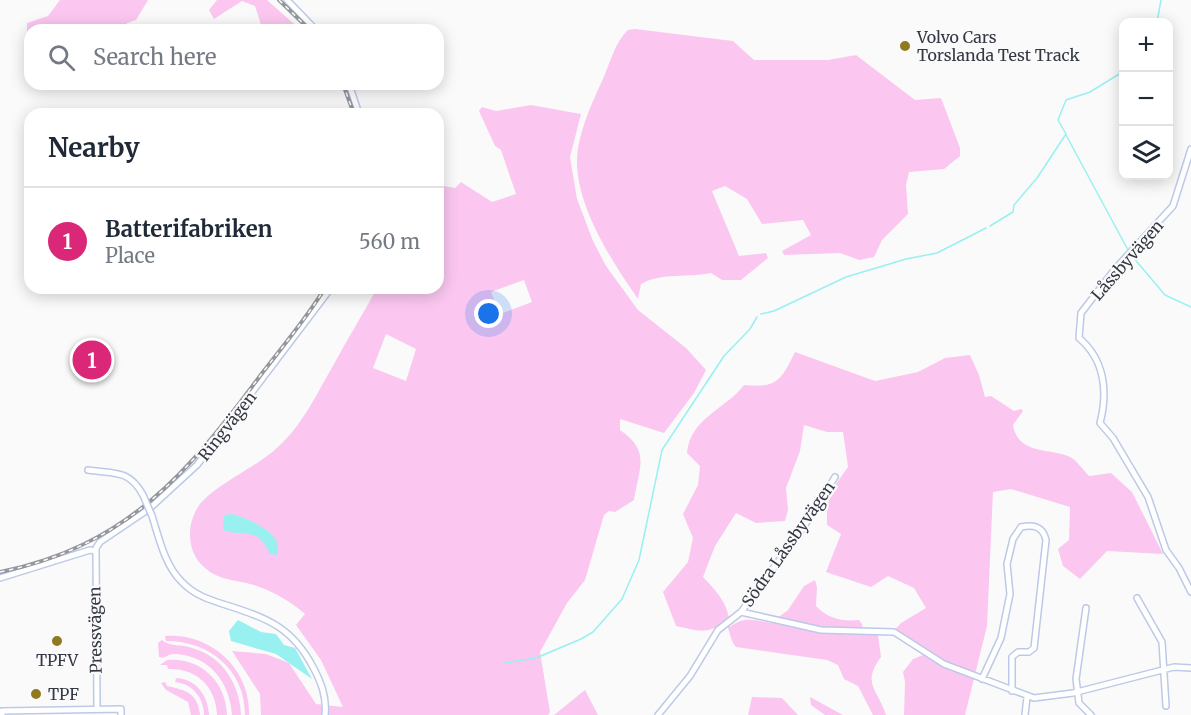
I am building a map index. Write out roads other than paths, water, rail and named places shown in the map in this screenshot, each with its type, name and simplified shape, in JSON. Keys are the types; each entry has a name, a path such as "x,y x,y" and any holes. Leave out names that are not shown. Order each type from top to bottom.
{"street":[{"path":"287,0 310,24"},
{"path":"351,90 357,108"},
{"name":"Låssbyvägen","path":"1191,149 1173,206 1115,269 1081,313 1079,338 1096,361 1102,376 1105,399 1100,423 1148,497 1166,550 1179,568 1191,592"},
{"name":"Ringvägen","path":"100,542 156,504 197,465 327,294"},
{"path":"88,470 127,476 134,480 152,516 170,566 185,586 210,600 263,617 292,636 320,679 326,701 325,715"},
{"name":"Södra Låssbyvägen","path":"658,715 690,676 718,630 741,612 805,525 835,477"},
{"path":"982,679 1002,638 1010,594 1007,564 1013,539 1021,527 1038,527 1044,535 1046,547 1040,573 1034,648 1029,652 1018,652 1012,657 1012,691"},
{"name":"Pressvägen","path":"97,709 95,551 100,542"},
{"path":"0,578 32,570 90,550 95,551"},
{"path":"1137,598 1162,642 1166,706"},
{"path":"1086,608 1077,660 1077,691 1080,707 1091,715"},
{"path":"741,612 821,630 889,630 905,637 944,664 1027,697 1045,697 1077,691 1163,669 1191,668"},
{"path":"1026,715 1027,697"},
{"path":"2,715 2,711 97,709 121,712"}],"water":[{"path":"229,514 247,519 268,531 276,540 278,555 270,554 260,539 255,536 223,530 224,516"},
{"path":"238,620 261,632 276,634 284,645 295,648 312,679 276,654 231,641 229,631"}],"waterway":[{"path":"1158,18 1161,0"},
{"path":"990,226 1013,212 1014,205 1037,178 1066,134 1058,120 1066,100 1090,92 1122,72"},
{"path":"1066,135 1128,250"},
{"path":"761,314 774,311 846,277 906,259 937,253 986,228"},
{"path":"1132,256 1165,295 1191,307"},
{"path":"505,663 536,658 581,639 593,632 622,599 639,560 662,450 724,356 750,329 757,317"}],"railway":[{"path":"279,0 304,24"},
{"path":"345,90 352,108"},
{"path":"0,572 45,560 84,544 119,524 150,501 206,444 294,333 321,294"}],"place":[{"name":"Volvo Cars Torslanda Test Track","path":"905,46"},
{"name":"Batterifabriken","path":"92,360"},
{"name":"TPFV","path":"57,641"},
{"name":"TPF","path":"36,694"}]}
